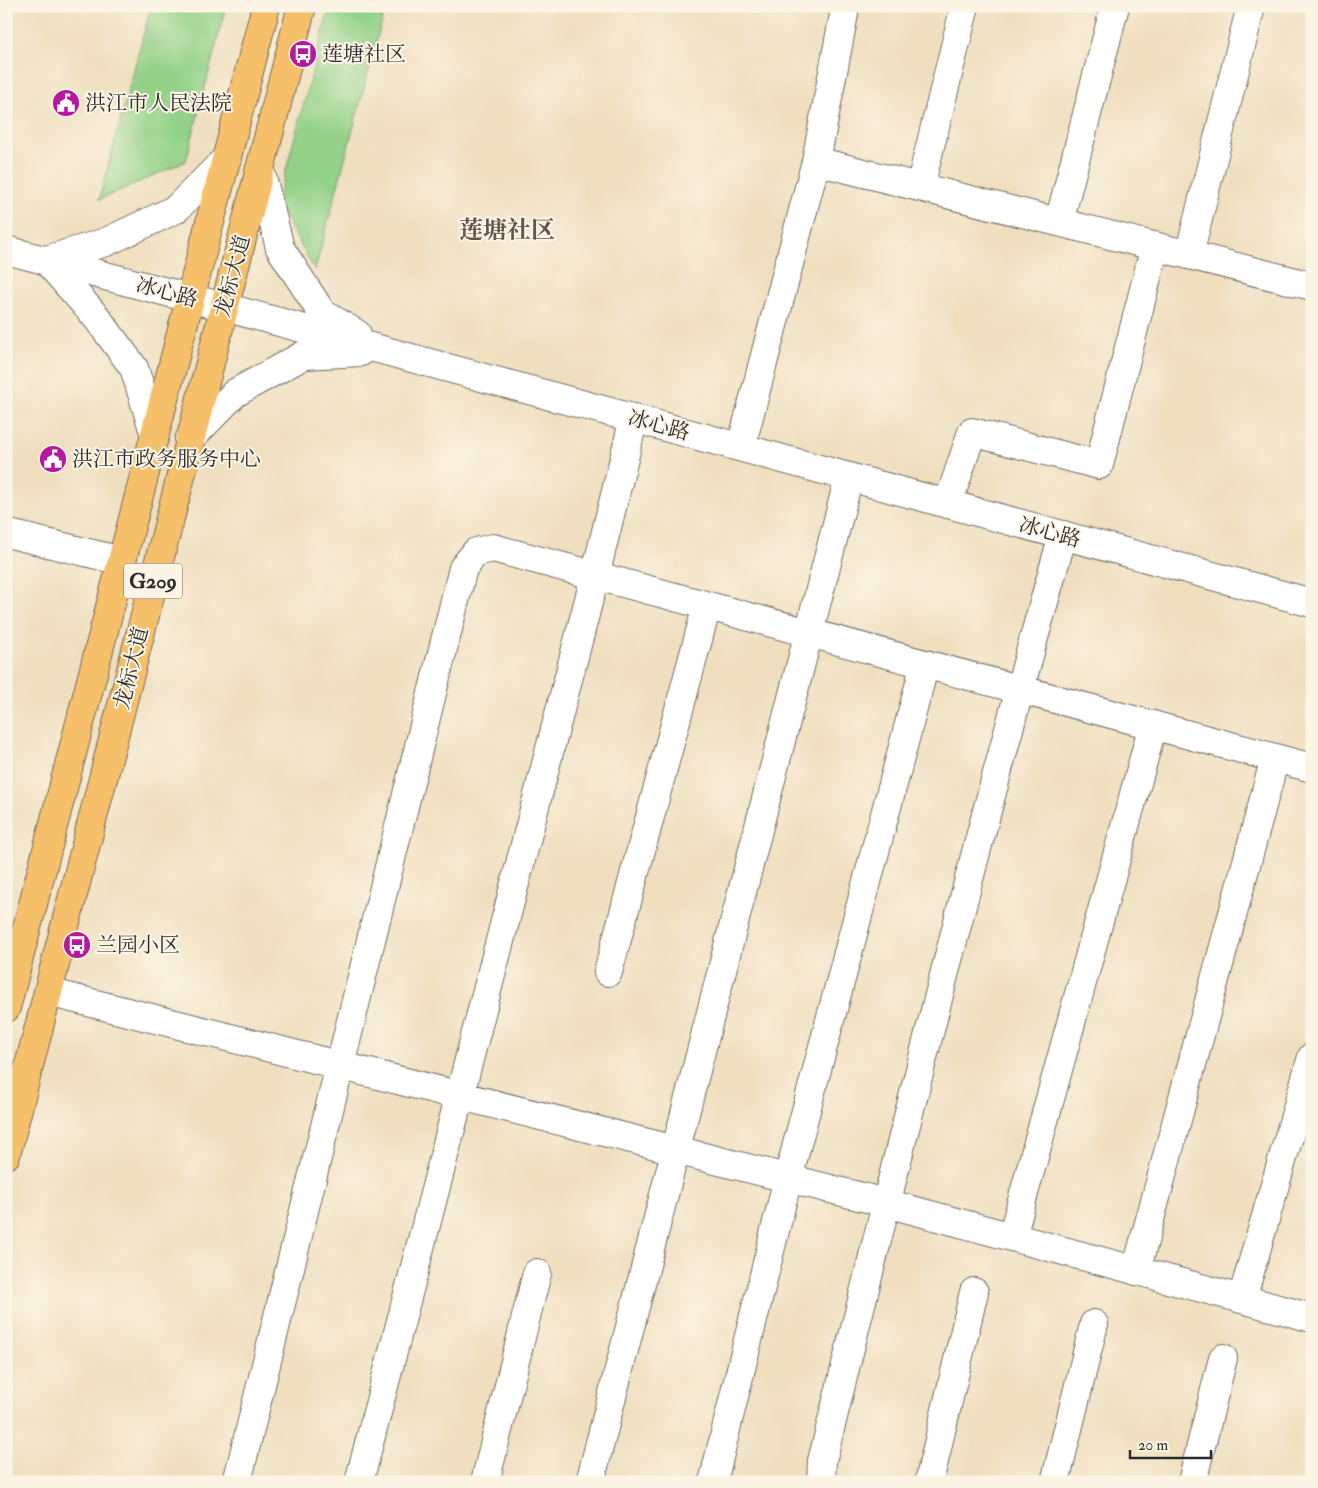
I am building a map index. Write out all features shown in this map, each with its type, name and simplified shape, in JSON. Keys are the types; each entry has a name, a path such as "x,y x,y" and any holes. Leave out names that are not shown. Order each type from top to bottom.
{"highway":[{"name":"龙标大道","path":"6,1008 266,6"},
{"name":"龙标大道","path":"6,1155 302,6"}],"street":[{"path":"741,448 816,161 844,6"},
{"path":"920,186 965,6"},
{"path":"1059,222 1115,6"},
{"path":"1190,255 1251,6"},
{"path":"155,435 134,368 97,318 46,260 106,242 176,209 227,158"},
{"path":"816,161 1190,255 1311,282"},
{"path":"260,169 280,248 322,313 387,351"},
{"path":"948,504 972,432 1099,465 1155,246"},
{"name":"冰心路","path":"6,250 387,351 1312,603"},
{"path":"190,440 235,393 304,355 387,351"},
{"path":"359,1482 595,576 634,418"},
{"path":"590,1482 849,477"},
{"path":"6,533 122,561"},
{"path":"820,1482 822,1461 886,1203 1019,689 1063,535"},
{"path":"237,1482 463,568 476,552 492,548 1312,768"},
{"path":"608,972 707,606"},
{"path":"713,1482 788,1178 925,664"},
{"path":"1012,1237 1152,725"},
{"path":"1136,1271 1274,758"},
{"path":"48,992 886,1203 1312,1318"},
{"path":"1242,1300 1312,1057"},
{"path":"485,1482 536,1273"},
{"path":"929,1482 974,1292"},
{"path":"1055,1482 1094,1324"},
{"path":"1192,1482 1223,1358"}],"green space":[{"path":"151,6 226,6 186,161 99,200"},
{"path":"330,6 386,6 315,270 277,203"}],"place":[{"name":"莲塘社区","path":"303,54"},
{"name":"洪江市人民法院","path":"66,103"},
{"name":"洪江市政务服务中心","path":"53,459"},
{"name":"兰园小区","path":"77,945"}],"district":[{"name":"莲塘社区","path":"507,230"}]}
